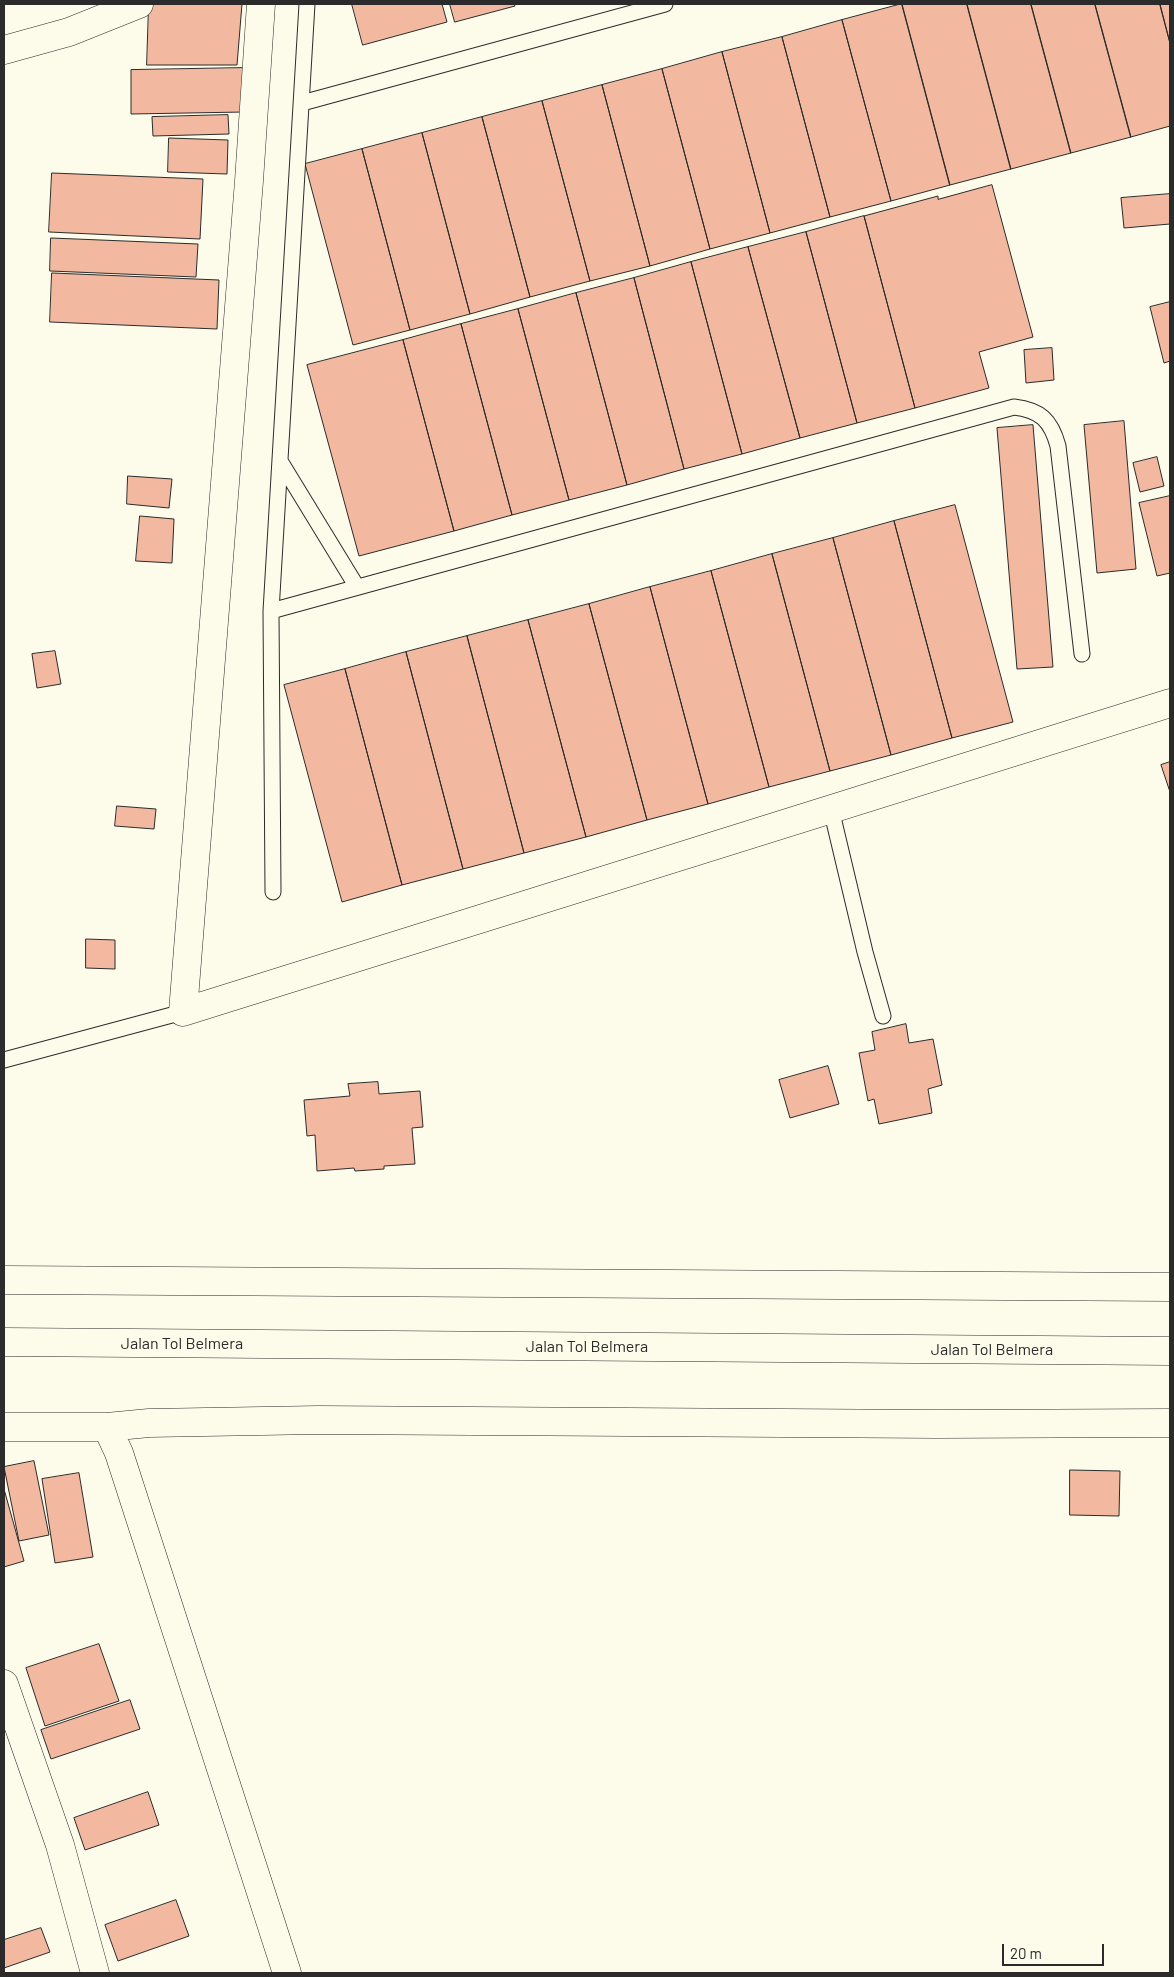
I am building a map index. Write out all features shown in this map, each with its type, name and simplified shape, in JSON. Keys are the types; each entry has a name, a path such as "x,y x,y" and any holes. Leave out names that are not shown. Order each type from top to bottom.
{"main road":[{"path":"4,50 69,32 139,4"},
{"path":"261,4 249,191 184,1012 1170,703"},
{"path":"4,1280 1170,1288"},
{"name":"Jalan Tol Belmera","path":"4,1342 1170,1351"},
{"path":"4,1427 107,1427 150,1424 318,1420 938,1424 1170,1423"},
{"path":"107,1427 119,1453 287,1973"},
{"path":"4,1684 60,1845 95,1973"}],"lane":[{"path":"273,892 271,611 307,4"},
{"path":"302,103 665,4"},
{"path":"271,611 1014,407 1029,409 1044,420 1053,429 1058,446 1082,654"},
{"path":"280,461 357,587"},
{"path":"831,809 865,952 883,1016"},
{"path":"4,1060 184,1012"}],"building":[{"path":"149,4 242,4 237,65 147,65"},
{"path":"352,4 442,4 447,22 363,45"},
{"path":"450,4 514,4 515,6 455,22"},
{"path":"902,4 950,185 891,201 842,20"},
{"path":"902,4 967,4 1011,169 950,185"},
{"path":"967,4 1031,4 1071,153 1011,169"},
{"path":"1031,4 1095,4 1131,137 1071,153"},
{"path":"1095,4 1160,4 1170,43 1170,126 1131,137"},
{"path":"1160,4 1170,4 1170,43"},
{"path":"842,20 891,201 830,217 782,37"},
{"path":"782,37 830,217 770,233 722,52"},
{"path":"722,52 770,233 710,249 662,69"},
{"path":"243,68 244,112 131,114 131,70"},
{"path":"662,69 710,249 650,266 602,85"},
{"path":"602,85 650,266 590,281 542,101"},
{"path":"542,101 590,281 530,297 482,117"},
{"path":"228,115 229,134 153,136 152,117"},
{"path":"482,117 530,297 470,314 422,133"},
{"path":"422,133 470,314 410,330 362,149"},
{"path":"169,138 228,140 227,174 168,172"},
{"path":"362,149 410,330 353,345 305,164"},
{"path":"52,173 203,179 200,239 49,232"},
{"path":"992,185 1033,337 979,352 989,388 915,408 864,216 938,196 938,199"},
{"path":"1170,194 1170,224 1124,228 1121,198"},
{"path":"864,216 915,408 857,423 806,232"},
{"path":"806,232 857,423 800,438 748,247"},
{"path":"51,238 198,244 196,277 50,271"},
{"path":"748,247 800,438 742,454 691,262"},
{"path":"691,262 742,454 684,469 634,278"},
{"path":"52,273 219,280 217,329 50,322"},
{"path":"634,278 684,469 627,485 576,293"},
{"path":"576,293 627,485 569,500 518,309"},
{"path":"1170,302 1170,361 1164,363 1150,307"},
{"path":"518,309 569,500 512,515 461,324"},
{"path":"461,324 512,515 454,531 403,340"},
{"path":"403,340 454,531 359,556 307,365"},
{"path":"1052,348 1054,380 1026,383 1024,350"},
{"path":"1124,421 1136,569 1097,573 1084,425"},
{"path":"1033,425 1053,667 1017,669 997,428"},
{"path":"1157,457 1164,486 1140,492 1133,463"},
{"path":"128,476 172,479 169,508 127,504"},
{"path":"1170,496 1170,573 1157,576 1139,503"},
{"path":"955,505 1013,722 952,738 894,521"},
{"path":"140,516 174,519 172,563 136,561"},
{"path":"894,521 952,738 891,755 833,538"},
{"path":"833,538 891,755 830,771 772,554"},
{"path":"772,554 830,771 769,787 711,571"},
{"path":"711,571 769,787 708,804 650,587"},
{"path":"650,587 708,804 647,820 589,604"},
{"path":"589,604 647,820 586,837 528,620"},
{"path":"528,620 586,837 524,853 467,636"},
{"path":"467,636 524,853 463,869 406,652"},
{"path":"55,651 61,684 37,688 32,654"},
{"path":"406,652 463,869 402,885 345,669"},
{"path":"345,669 402,885 342,902 284,685"},
{"path":"1170,762 1170,792 1161,765"},
{"path":"117,806 156,809 154,829 115,826"},
{"path":"86,939 115,940 115,969 86,968"},
{"path":"906,1024 909,1043 933,1039 942,1085 928,1089 932,1113 879,1124 874,1099 868,1101 859,1053 875,1050 872,1032"},
{"path":"828,1066 839,1104 790,1118 779,1080"},
{"path":"378,1082 379,1094 420,1091 423,1127 412,1128 415,1164 384,1166 384,1169 355,1171 354,1168 317,1171 315,1135 307,1136 304,1100 350,1096 348,1084"},
{"path":"34,1461 49,1535 19,1541 4,1467"},
{"path":"1070,1470 1120,1471 1119,1516 1070,1515"},
{"path":"79,1473 93,1557 55,1563 42,1479"},
{"path":"4,1489 24,1561 4,1567"},
{"path":"99,1644 119,1701 45,1726 26,1668"},
{"path":"130,1700 140,1729 51,1759 41,1730"},
{"path":"148,1792 159,1825 85,1850 74,1818"},
{"path":"176,1900 189,1936 118,1961 105,1925"},
{"path":"41,1928 50,1952 4,1968 4,1940"}]}
